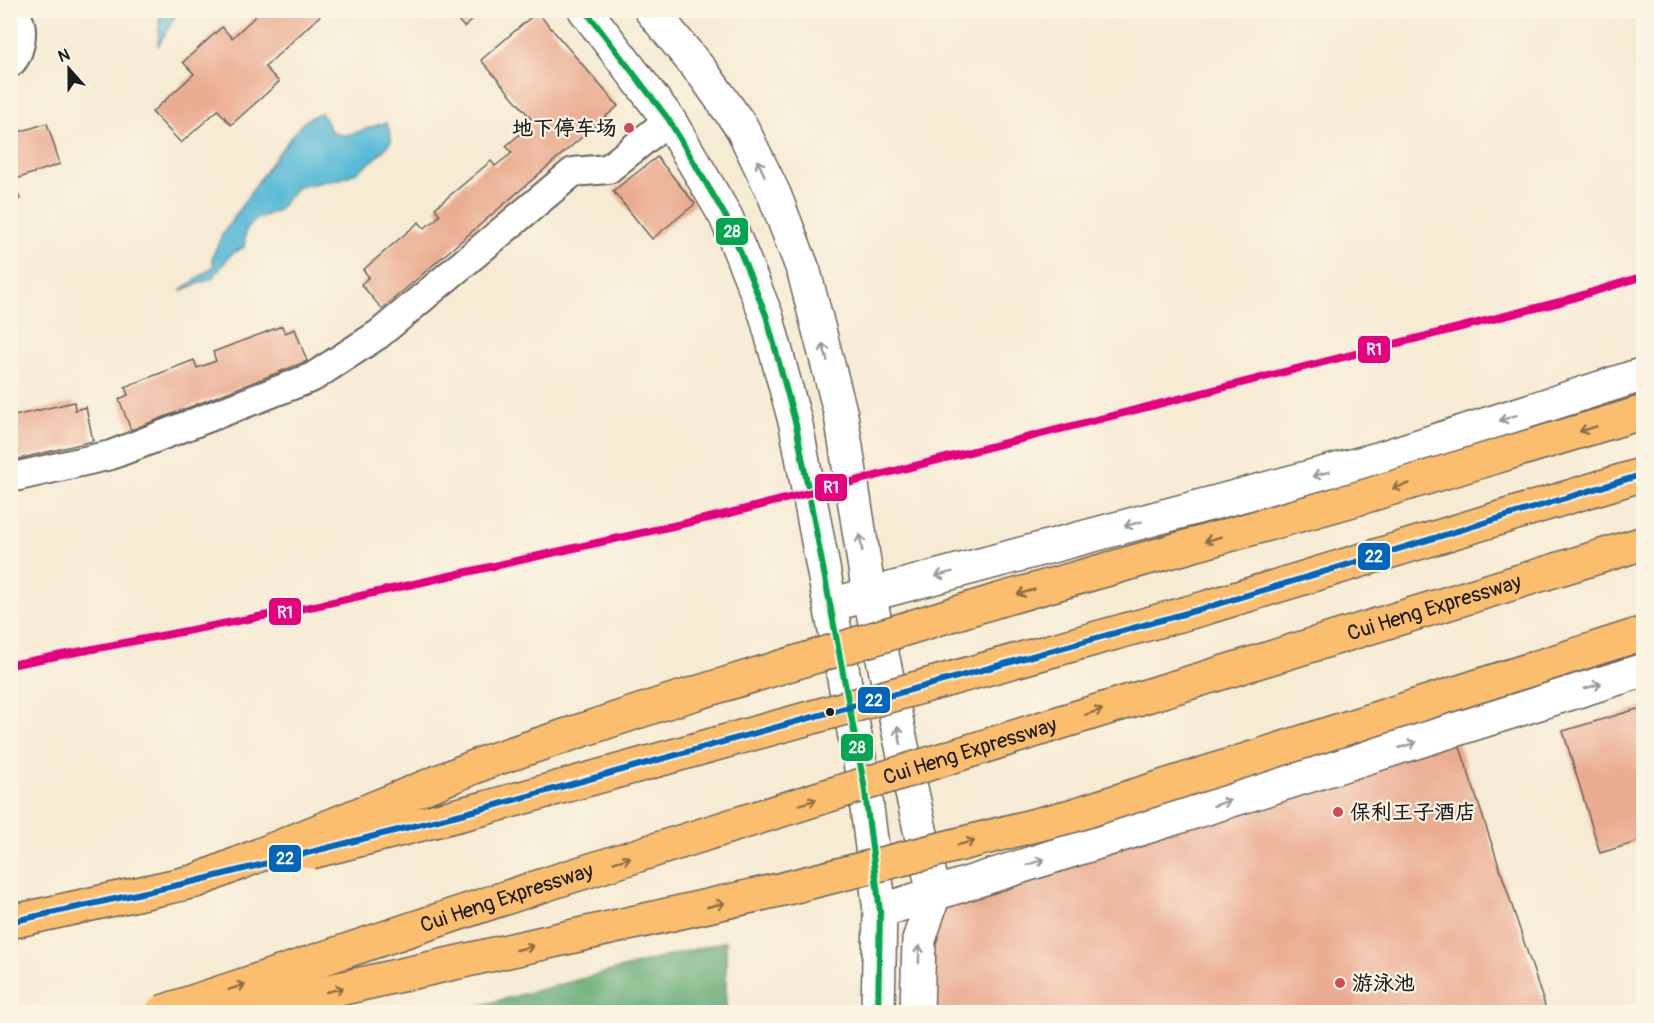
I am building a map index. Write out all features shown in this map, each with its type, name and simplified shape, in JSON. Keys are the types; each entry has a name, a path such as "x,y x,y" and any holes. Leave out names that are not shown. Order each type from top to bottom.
{"highway":[{"path":"195,881 489,761 667,702 999,600 1356,499 1644,412"},
{"path":"10,922 195,881 489,807 1193,612 1644,474"},
{"name":"Cui Heng Expressway","path":"162,1012 567,878 1065,721 1644,543"},
{"path":"237,1012 783,889 1071,816 1644,633"}],"street":[{"path":"10,63 16,59 19,52 21,25 12,10"},
{"path":"585,10 669,120 726,217 766,315 796,425 864,784 880,911 878,1012"},
{"path":"651,10 705,76 742,128 774,194 804,272 841,415 869,594 934,894 919,940 917,1012"},
{"path":"10,478 111,455 313,377 379,334 573,172 608,169 669,120"},
{"path":"831,605 1378,459 1644,374"},
{"path":"880,911 1644,670"}],"green space":[{"path":"726,941 726,1012 455,1012"}],"water":[{"path":"159,11 178,11 158,46 160,13"},
{"path":"321,113 336,134 350,134 386,123 391,141 374,159 345,178 299,186 279,210 254,220 246,230 244,247 230,255 213,278 180,291 214,266 212,258 222,235 273,160 301,125 309,118"}],"building":[{"path":"262,10 326,10 265,67 279,82 231,125 218,110 181,143 152,112 194,74 183,62 222,27 232,38"},
{"path":"449,10 483,10 464,27"},
{"path":"537,12 618,106 382,309 361,284 369,277 363,270 419,222 424,228 433,222 440,215 435,208 491,161 495,166 512,153 506,146 534,122 481,60"},
{"path":"47,123 60,164 13,180 20,199 10,202 10,135"},
{"path":"657,157 695,204 652,239 613,191"},
{"path":"282,326 285,333 295,329 307,361 131,430 119,399 128,395 125,387 194,360 197,368 216,361 213,352"},
{"path":"74,402 75,410 86,407 93,441 10,461 10,417"},
{"path":"1644,707 1644,840 1600,853 1563,731"},
{"name":"保利王子酒店","path":"1455,732 1547,1012 931,1012 935,892"}],"transit line":[{"name":"28","path":"585,10 669,120 726,217 766,315 796,425 864,784 880,911 878,1012"},
{"name":"R1","path":"10,665 315,606 722,515 1560,302 1644,276"},
{"name":"22","path":"10,922 196,881 489,807 1205,608 1644,474"}],"place":[{"name":"地下停车场","path":"629,128"},
{"name":"保利王子酒店","path":"1338,812"},
{"name":"游泳池","path":"1340,983"}]}
